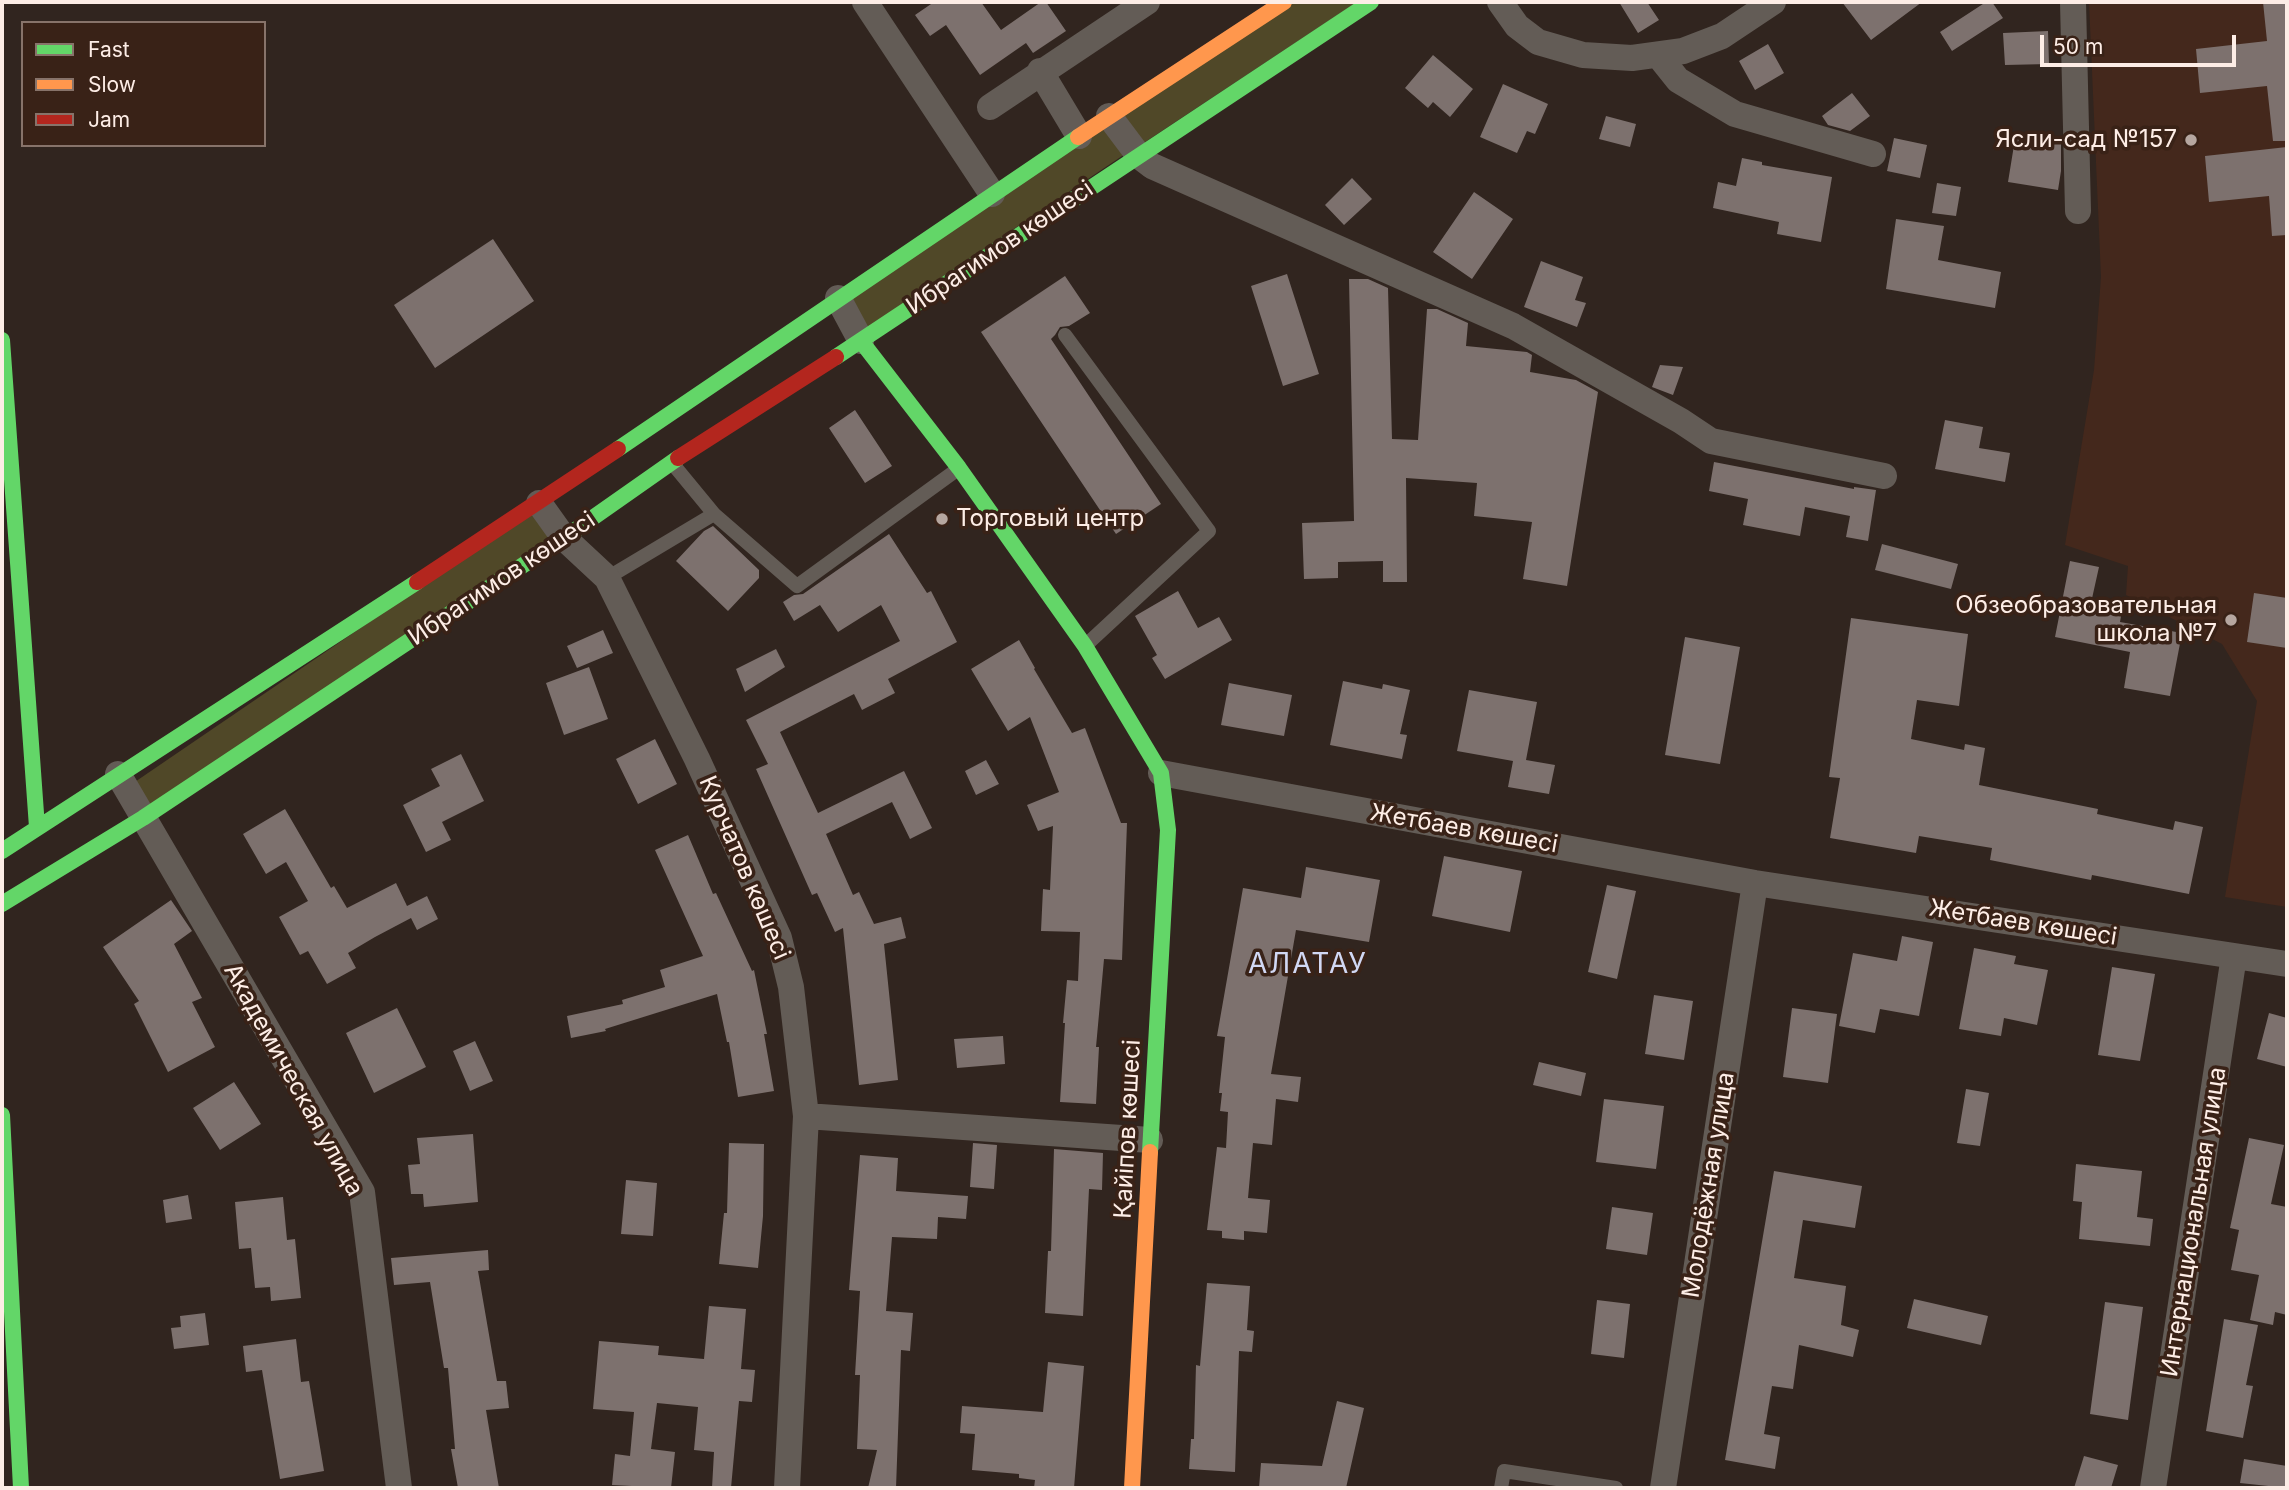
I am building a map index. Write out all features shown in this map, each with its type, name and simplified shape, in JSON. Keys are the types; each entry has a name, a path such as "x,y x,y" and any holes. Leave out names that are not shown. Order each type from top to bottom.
{"street":[{"path":"865,2 992,194"},
{"path":"990,107 1040,71 1147,2"},
{"name":"Ибрагимов көшесі","path":"2,851 539,503 992,194 1284,2"},
{"name":"Ибрагимов көшесі","path":"2,904 142,818 564,538 671,462 861,341 1371,2"},
{"path":"1500,2 1517,26 1538,42 1583,55 1632,58 1683,51 1722,36 1773,2"},
{"path":"2073,2 2078,211"},
{"path":"1658,55 1678,80 1735,114 1873,154"},
{"path":"1040,71 1079,136"},
{"path":"1109,116 1139,156 1152,166 1513,326 1681,421 1711,441 1884,476"},
{"path":"838,298 861,341 959,468 1085,646 1161,773"},
{"path":"2,341 37,827"},
{"name":"Курчатов көшесі","path":"539,503 564,538 607,579 697,759 779,939 791,987 806,1116 787,1488"},
{"name":"Жетбаев көшесі","path":"1161,773 1755,883 2287,964"},
{"name":"Қайіпов көшесі","path":"1132,1488 1168,831 1161,773"},
{"path":"118,774 142,818"},
{"name":"Академическая улица","path":"142,818 362,1192 399,1488"},
{"name":"Молодёжная улица","path":"1663,1488 1755,883"},
{"name":"Интернациональная улица","path":"2153,1488 2234,956"},
{"path":"2,1115 21,1488"},
{"path":"806,1116 1150,1140"}],"lane":[{"path":"1065,335 1209,531 1085,646"},
{"path":"671,462 714,514 797,586 959,468"},
{"path":"607,579 714,514"},
{"path":"1501,1488 1504,1471 1616,1488"}],"shaded area":[{"path":"1290,2 1357,2 1136,148 1115,117"},
{"path":"2089,2 2287,2 2287,907 2225,897 2257,701 2222,644 2126,595 2128,566 2065,545 2094,370 2101,277"},
{"path":"1108,123 1128,152 861,332 843,299"},
{"path":"538,507 559,536 143,815 126,788"}],"building":[{"path":"934,2 981,2 1001,30 1041,2 1046,2 1066,31 1033,53 1026,43 980,75 946,25 930,36 915,15"},
{"path":"1619,2 1647,2 1659,20 1638,33"},
{"path":"1842,2 1922,2 1871,40"},
{"path":"1986,2 1992,2 2003,18 1952,51 1940,32"},
{"path":"2263,2 2287,2 2287,141 2273,141 2267,86 2200,93 2196,49 2267,41"},
{"path":"2048,31 2049,64 2005,65 2003,33"},
{"path":"1768,44 1784,73 1755,90 1739,61"},
{"path":"1433,55 1473,89 1450,117 1433,102 1428,108 1405,88"},
{"path":"1503,84 1548,104 1535,134 1527,131 1517,153 1480,137"},
{"path":"1852,93 1870,116 1850,131 1828,125 1822,116"},
{"path":"1606,116 1636,124 1630,147 1599,139"},
{"path":"2016,133 2061,141 2058,190 2008,182"},
{"path":"1894,138 1927,145 1920,178 1887,171"},
{"path":"2287,147 2287,235 2272,236 2269,196 2209,202 2205,156"},
{"path":"1742,158 1762,162 1762,165 1832,177 1821,242 1777,234 1779,222 1713,208 1718,182 1736,186"},
{"path":"1352,178 1372,199 1344,225 1325,205"},
{"path":"1937,183 1961,187 1956,216 1932,213"},
{"path":"1474,192 1513,219 1472,279 1433,252"},
{"path":"1896,219 1944,226 1938,260 2001,272 1995,308 1886,289"},
{"path":"493,239 534,301 435,368 394,305"},
{"path":"1541,261 1583,277 1575,300 1586,303 1577,327 1524,307"},
{"path":"1287,274 1319,374 1283,386 1251,286"},
{"path":"1065,276 1090,313 1069,326 1060,327 1051,339 1161,504 1116,534 981,332"},
{"path":"1349,279 1368,279 1388,288 1392,439 1418,440 1427,309 1437,309 1468,323 1466,346 1527,352 1532,355 1530,372 1576,380 1598,392 1567,586 1523,579 1532,522 1474,516 1477,483 1406,478 1407,582 1383,582 1383,561 1338,562 1338,578 1304,579 1302,523 1354,521"},
{"path":"1660,365 1683,367 1673,395 1652,387"},
{"path":"855,410 892,466 865,483 829,428"},
{"path":"1945,420 1983,427 1979,448 2010,453 2005,482 1935,469"},
{"path":"1714,462 1854,489 1876,490 1868,541 1846,537 1850,516 1805,507 1800,536 1743,525 1748,499 1709,491"},
{"path":"713,526 759,570 759,578 728,611 676,561 704,531"},
{"path":"889,534 927,593 931,591 957,642 888,679 895,693 862,710 854,694 780,732 818,813 904,771 932,828 910,839 892,802 826,834 853,895 859,892 874,924 901,917 906,938 884,944 898,1080 859,1085 843,928 835,932 817,893 812,895 756,769 768,764 746,720 900,641 881,605 838,632 820,605 794,621 783,602 794,595 803,594"},
{"path":"1882,544 1958,564 1951,589 1875,570"},
{"path":"2070,561 2099,567 2091,603 2122,610 2120,622 2182,633 2170,696 2124,688 2130,652 2055,637"},
{"path":"1178,591 1198,628 1219,617 1232,640 1165,679 1152,658 1157,655 1135,616"},
{"path":"2254,593 2287,598 2287,648 2247,642"},
{"path":"1851,618 1968,634 1959,706 1917,700 1911,739 1964,750 1965,744 1985,748 1979,785 2098,809 2097,814 2173,830 2175,821 2203,827 2189,894 2092,875 2091,880 1990,860 1992,848 1919,836 1916,853 1830,838 1840,778 1829,777"},
{"path":"603,630 613,653 577,668 567,646"},
{"path":"1685,637 1740,647 1720,764 1665,755"},
{"path":"1019,640 1072,733 1085,728 1121,823 1127,823 1122,960 1104,959 1096,1047 1099,1047 1096,1104 1060,1102 1067,980 1078,981 1080,932 1041,931 1043,889 1050,890 1053,826 1038,831 1027,805 1059,792 1030,717 1008,731 971,669"},
{"path":"776,649 785,667 745,692 736,669"},
{"path":"589,667 608,719 564,735 546,683"},
{"path":"1343,681 1382,689 1383,684 1410,690 1400,734 1407,735 1402,759 1330,745"},
{"path":"1229,683 1292,695 1284,736 1221,725"},
{"path":"1469,690 1537,702 1526,760 1555,765 1549,794 1508,787 1513,761 1457,751"},
{"path":"655,739 677,784 638,804 616,759"},
{"path":"461,754 484,801 442,822 451,840 426,852 403,805 440,786 431,769"},
{"path":"986,760 999,784 976,795 965,771"},
{"path":"285,809 331,888 334,886 347,908 396,883 407,906 427,896 438,919 417,930 411,918 375,937 348,953 356,968 327,984 308,951 300,955 279,917 308,901 286,862 266,874 243,834"},
{"path":"688,835 713,894 716,893 752,971 754,970 767,1034 764,1034 774,1091 738,1097 729,1042 717,994 605,1029 606,1031 571,1038 567,1016 623,1004 622,1000 665,987 660,970 703,956 655,850"},
{"path":"1444,856 1522,871 1510,932 1432,916"},
{"path":"1306,867 1380,880 1369,942 1296,930 1271,1074 1301,1077 1298,1102 1276,1099 1272,1145 1253,1143 1248,1198 1270,1200 1267,1233 1244,1231 1244,1240 1222,1238 1222,1231 1207,1230 1217,1147 1226,1148 1228,1112 1220,1111 1222,1093 1219,1093 1225,1037 1217,1036 1243,888 1301,898"},
{"path":"1607,885 1636,891 1617,979 1588,972"},
{"path":"171,900 192,931 174,944 202,998 192,1002 215,1047 168,1072 134,1004 139,1001 103,947"},
{"path":"1902,936 1933,942 1919,1016 1880,1009 1875,1033 1839,1026 1853,953 1897,961"},
{"path":"1974,948 2016,956 2014,964 2048,970 2037,1025 2004,1018 2001,1036 1959,1029"},
{"path":"2112,967 2155,974 2140,1061 2098,1055"},
{"path":"1654,995 1693,1001 1684,1060 1645,1054"},
{"path":"397,1008 426,1067 374,1093 346,1033"},
{"path":"1792,1008 1837,1014 1828,1083 1783,1077"},
{"path":"2269,1013 2287,1018 2287,1067 2257,1059"},
{"path":"1003,1036 1005,1064 957,1068 954,1039"},
{"path":"475,1041 493,1081 470,1091 453,1051"},
{"path":"1539,1062 1586,1073 1581,1096 1533,1085"},
{"path":"234,1082 261,1124 220,1150 193,1108"},
{"path":"1966,1089 1989,1093 1980,1146 1957,1143"},
{"path":"1604,1099 1664,1106 1656,1169 1596,1162"},
{"path":"473,1134 478,1202 424,1207 423,1194 411,1194 408,1165 420,1164 417,1138"},
{"path":"2249,1138 2284,1145 2271,1204 2287,1207 2287,1315 2275,1312 2273,1325 2250,1320 2259,1275 2231,1270 2239,1230 2230,1228"},
{"path":"729,1143 764,1144 763,1216 758,1268 719,1264 724,1213 727,1213"},
{"path":"973,1143 997,1145 994,1189 970,1187"},
{"path":"1054,1149 1103,1153 1102,1190 1089,1189 1083,1316 1045,1313 1048,1251 1051,1251"},
{"path":"860,1155 898,1158 896,1191 968,1196 966,1219 938,1217 937,1239 892,1237 886,1311 913,1313 910,1351 901,1350 896,1488 868,1488 877,1450 857,1449 860,1375 855,1375 860,1291 849,1290"},
{"path":"2076,1164 2142,1171 2137,1217 2153,1219 2150,1246 2079,1239 2082,1202 2073,1201"},
{"path":"1774,1171 1862,1186 1855,1228 1803,1220 1794,1278 1846,1286 1841,1325 1859,1330 1853,1357 1799,1345 1793,1389 1772,1386 1764,1434 1780,1437 1775,1469 1725,1460"},
{"path":"626,1180 657,1183 653,1236 621,1234"},
{"path":"188,1195 192,1219 166,1223 163,1200"},
{"path":"283,1197 287,1240 295,1239 301,1298 271,1301 270,1287 255,1288 251,1248 239,1249 235,1202"},
{"path":"1612,1207 1653,1213 1647,1255 1606,1249"},
{"path":"488,1250 489,1270 478,1271 497,1381 506,1381 509,1408 486,1410 499,1488 458,1488 451,1449 455,1449 448,1368 444,1368 430,1282 394,1285 391,1258"},
{"path":"1207,1283 1250,1286 1247,1330 1254,1331 1252,1352 1239,1351 1235,1472 1189,1469 1191,1439 1194,1439 1196,1365 1200,1366"},
{"path":"1914,1299 1988,1316 1981,1345 1907,1328"},
{"path":"1597,1300 1630,1304 1624,1358 1591,1354"},
{"path":"2105,1302 2143,1307 2128,1420 2090,1414"},
{"path":"709,1306 746,1309 741,1369 755,1370 752,1402 739,1401 731,1488 712,1488 714,1452 694,1450 698,1407 657,1403 651,1449 675,1452 671,1488 612,1485 615,1454 630,1456 634,1412 593,1409 599,1341 659,1346 658,1355 704,1359"},
{"path":"205,1313 209,1345 174,1349 171,1328 181,1327 180,1316"},
{"path":"2224,1319 2258,1325 2246,1385 2253,1386 2243,1438 2206,1431"},
{"path":"296,1339 301,1382 309,1381 324,1471 280,1479 262,1370 246,1372 243,1346"},
{"path":"1048,1362 1084,1366 1074,1488 1034,1488 1035,1480 1019,1478 1019,1474 972,1470 975,1434 960,1433 962,1406 1043,1412"},
{"path":"1337,1401 1364,1408 1346,1488 1259,1488 1261,1463 1322,1466"},
{"path":"2084,1456 2118,1465 2111,1488 2074,1488"},
{"path":"2244,1459 2287,1466 2287,1488 2240,1483"}],"traffic: fast":[{"path":"836,357 1371,2"},
{"path":"618,449 1078,137"},
{"path":"2,340 37,827"},
{"path":"861,341 959,468 1085,646 1161,773 1168,830 1150,1152"},
{"path":"2,904 143,818 564,538 678,458"},
{"path":"2,851 417,582"},
{"path":"2,1115 21,1488"}],"traffic: slow":[{"path":"1078,137 1284,2"},
{"path":"1132,1488 1150,1152"}],"traffic: jam":[{"path":"678,458 836,357"},
{"path":"417,582 618,449"}],"place":[{"name":"Ясли-сад №157","path":"2191,140"},
{"name":"Торговый центр","path":"942,519"},
{"name":"Обзеобразовательная школа №7","path":"2231,620"}],"district":[{"name":"АЛАТАУ","path":"1308,965"}]}
